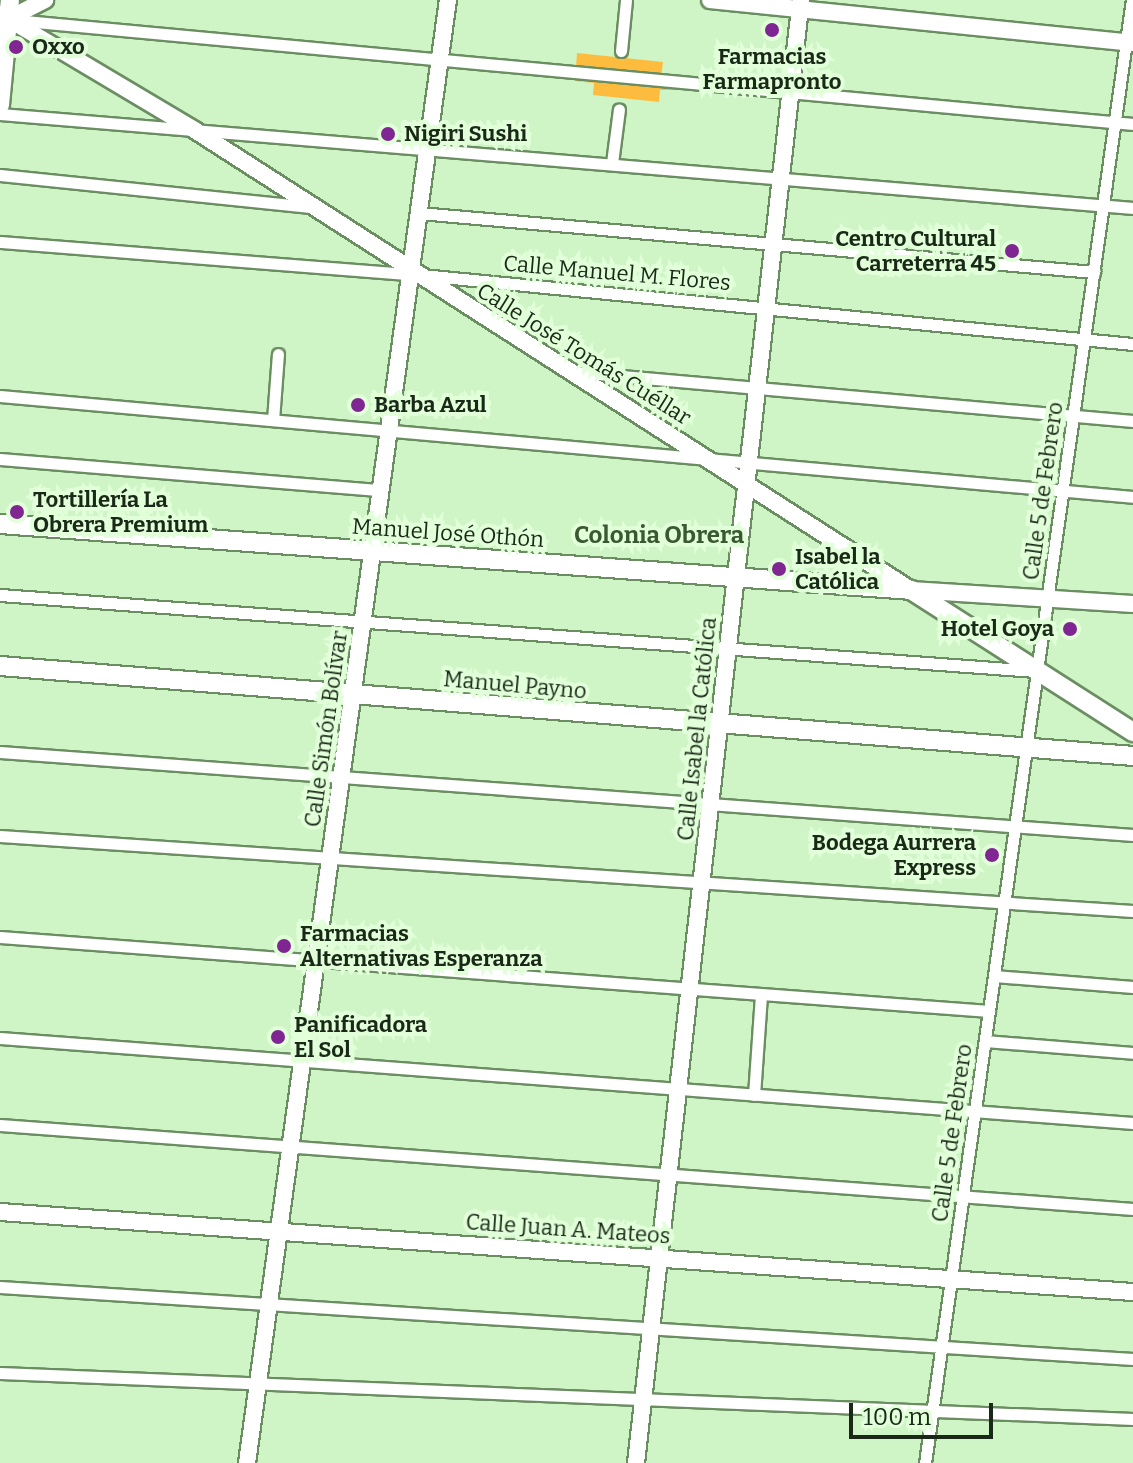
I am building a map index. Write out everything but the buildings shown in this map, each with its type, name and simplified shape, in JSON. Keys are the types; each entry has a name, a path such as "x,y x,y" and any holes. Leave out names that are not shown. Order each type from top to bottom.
{"main road":[{"path":"0,105 4,17 10,0"},
{"name":"Manuel José Othón","path":"0,524 911,590"},
{"name":"Calle José Tomás Cuéllar","path":"911,590 1133,732"},
{"name":"Manuel Payno","path":"0,666 352,697 1026,749"},
{"path":"1026,749 1133,756"}],"street":[{"path":"4,17 45,0"},
{"name":"Calle Simón Bolívar","path":"247,1463 448,0"},
{"path":"621,51 626,0"},
{"path":"710,0 800,4 1131,42"},
{"name":"Calle 5 de Febrero","path":"925,1463 1115,123 1131,42 1132,0"},
{"name":"Calle Isabel la Católica","path":"636,1463 800,4"},
{"path":"4,17 440,62 1133,124"},
{"name":"Calle José Tomás Cuéllar","path":"4,17 196,131 411,274 572,372 911,590"},
{"path":"612,163 619,109"},
{"path":"0,114 428,147 1133,208"},
{"path":"0,175 311,207"},
{"path":"419,213 1094,272"},
{"name":"Calle Manuel M. Flores","path":"0,242 411,274 1133,344"},
{"path":"273,420 278,354"},
{"path":"572,372 1133,421"},
{"path":"0,396 1133,497"},
{"path":"0,459 381,490"},
{"name":"Manuel José Othón","path":"911,590 1133,604"},
{"path":"0,595 1051,671 1133,721"},
{"path":"0,752 342,774 1133,835"},
{"path":"1068,752 1092,760 1133,763"},
{"path":"0,836 1133,911"},
{"path":"0,937 989,1011"},
{"path":"994,976 1133,987"},
{"path":"754,1095 761,994"},
{"path":"0,1038 1133,1123"},
{"path":"985,1041 1133,1053"},
{"path":"0,1125 1133,1209"},
{"name":"Calle Juan A. Mateos","path":"0,1212 1133,1292"},
{"path":"0,1287 1133,1359"},
{"path":"0,1373 1133,1419"}],"shaded area":[{"path":"577,53 663,62 661,78 674,80 673,90 660,90 659,102 593,95 594,83 575,81"}],"place":[{"name":"Farmacias Farmapronto","path":"772,30"},
{"name":"Oxxo","path":"16,47"},
{"name":"Nigiri Sushi","path":"388,134"},
{"name":"Centro Cultural Carreterra 45","path":"1012,251"},
{"name":"Barba Azul","path":"358,405"},
{"name":"Tortillería La Obrera Premium","path":"17,512"},
{"name":"Isabel la Católica","path":"779,569"},
{"name":"Hotel Goya","path":"1070,629"},
{"name":"Bodega Aurrera Express","path":"992,855"},
{"name":"Farmacias Alternativas Esperanza","path":"284,946"},
{"name":"Panificadora El Sol","path":"278,1037"}],"district":[{"name":"Colonia Obrera","path":"659,536"}]}
